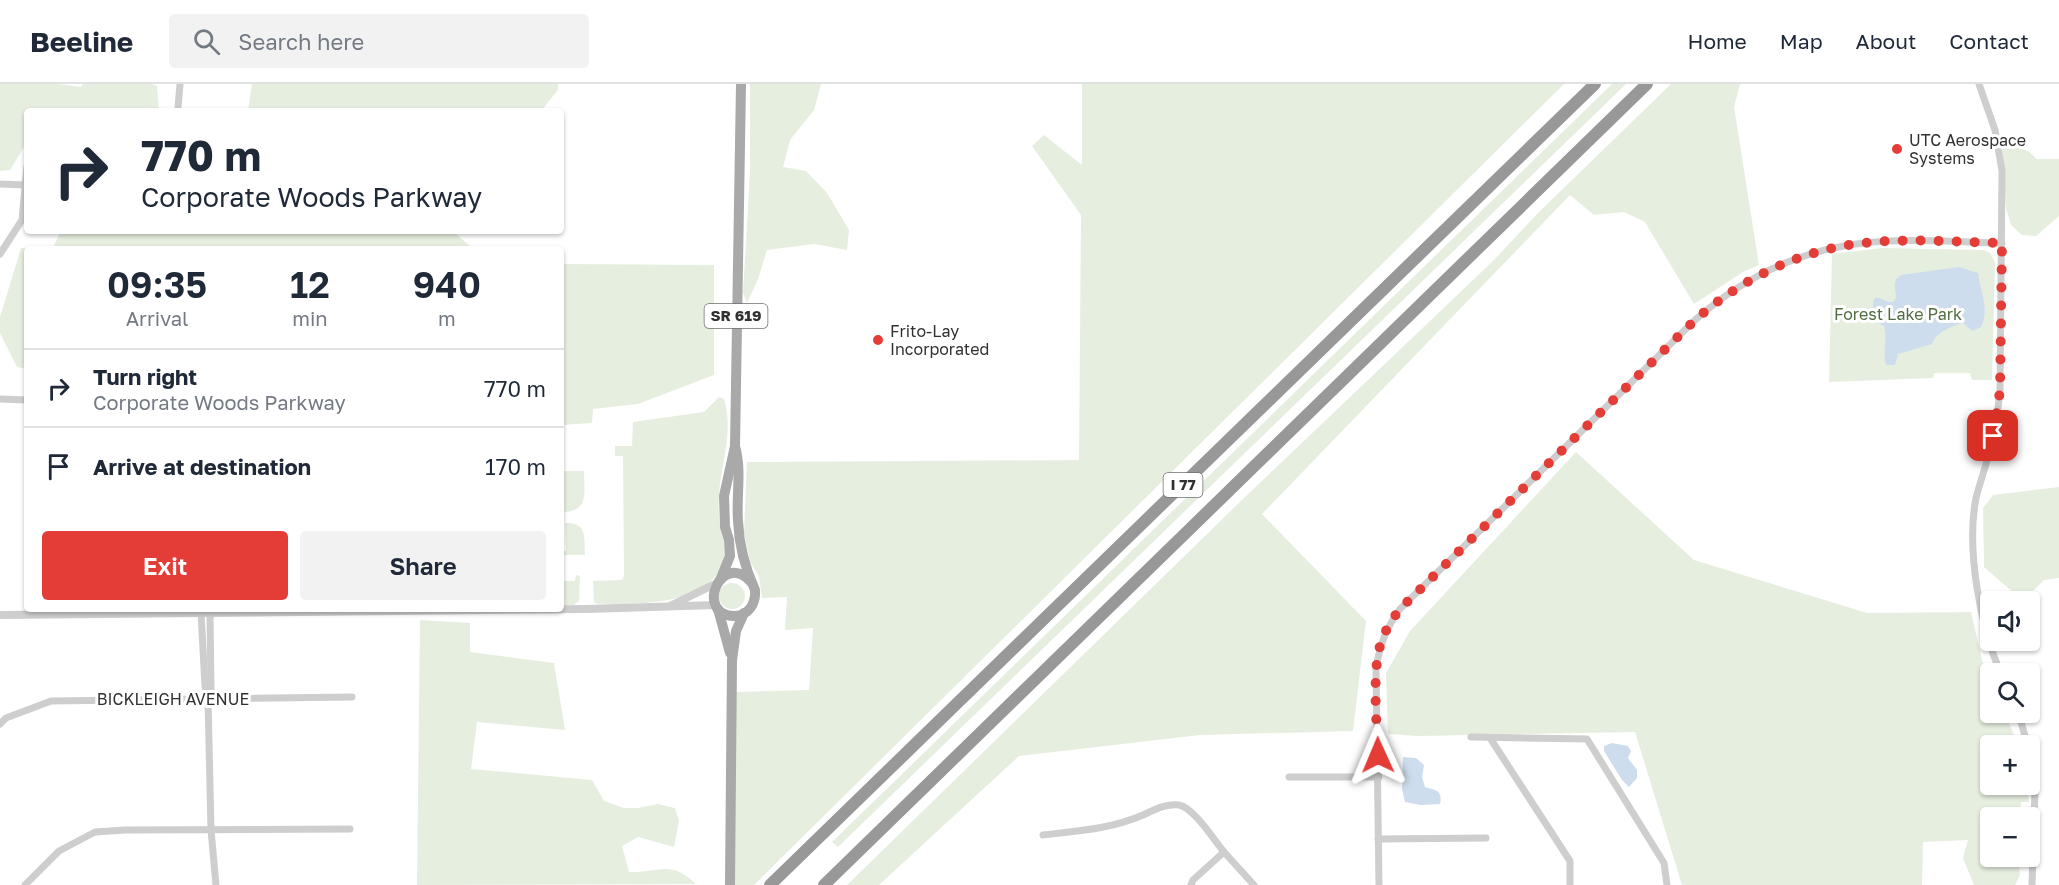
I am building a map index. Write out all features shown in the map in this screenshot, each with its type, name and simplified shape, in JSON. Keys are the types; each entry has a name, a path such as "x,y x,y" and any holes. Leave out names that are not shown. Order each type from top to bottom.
{"highway":[{"name":"I 77","path":"770,885 1595,84"},
{"name":"I 77","path":"824,885 1647,84"}],"main road":[{"name":"SR 619","path":"735,446 741,84"},
{"path":"732,660 713,596 730,556 725,527 724,496 735,446"},
{"path":"730,881 732,660 736,631 744,614 754,603 755,597 740,547 737,520 739,463 735,446"},
{"path":"719,580 727,574 741,574 752,583"},
{"path":"717,607 730,616 744,614"}],"street":[{"path":"178,108 180,84"},
{"path":"1979,84 2000,150 2002,171 2000,391 1990,450 1976,499 1972,531 1978,599 1997,663"},
{"path":"0,184 24,185"},
{"path":"0,254 22,220 24,197"},
{"path":"1378,885 1376,668 1379,647 1388,625 1400,609 1717,300 1770,269 1813,253 1838,247 1884,242 2002,243"},
{"path":"0,399 24,400"},
{"path":"670,606 719,580"},
{"path":"564,609 717,607"},
{"path":"0,615 77,612 301,612"},
{"path":"206,613 205,686 208,699 211,830 216,885"},
{"name":"BICKLEIGH AVENUE","path":"0,724 6,718 51,701 352,697"},
{"path":"1471,737 1587,739 1664,863 1667,885"},
{"path":"1490,738 1570,861 1570,885"},
{"path":"1289,777 1378,777"},
{"path":"2032,885 2035,795"},
{"path":"1043,835 1102,828 1169,806 1180,805 1191,811 1254,885"},
{"path":"25,885 59,851 94,832 350,829"},
{"path":"1378,839 1486,838"},
{"path":"1191,885 1224,852"}],"green space":[{"path":"0,84 58,84 81,87 83,84 152,84 157,86 159,108 24,108 24,147 10,170 0,171"},
{"path":"252,84 558,84 558,90 543,108 248,108"},
{"path":"750,84 821,84 814,110 790,140 783,167 806,171 827,193 849,230 847,250 814,244 767,250 758,279 747,303 743,293 750,173"},
{"path":"1082,84 1564,84 754,885 735,885 735,692 809,690 813,628 785,630 787,597 762,598 759,577 750,561 744,533 747,462 1079,460 1081,215 1032,146 1044,135 1082,165"},
{"path":"1612,84 1626,84 838,847 832,842"},
{"path":"1671,84 1740,84 1734,107 1759,265 1743,272 1694,304 1645,222 1624,212 1594,215 1570,195 1262,514 1366,621 1353,731 1200,735 1019,756 879,885 847,885 1245,497 1493,261 1537,214"},
{"path":"2010,145 2028,151 2037,159 2059,159 2059,216 2036,236 2022,235 2011,225 2006,208 2002,150"},
{"path":"60,234 456,234 470,246 54,246"},
{"path":"21,248 24,248 24,368 17,367 0,333 0,317"},
{"name":"Forest Lake Park","path":"1882,248 1984,250 1990,253 1995,262 1992,380 1972,380 1970,373 1934,373 1933,378 1829,382 1832,254"},
{"path":"564,264 714,265 714,375 638,404 593,409 592,423 564,425"},
{"path":"719,397 724,399 728,423 719,503 720,527 725,554 719,571 707,584 692,593 673,599 633,604 594,602 593,581 620,580 623,579 624,574 623,456 615,456 615,446 632,446 633,422 704,412"},
{"path":"1576,452 1694,560 1867,613 1971,612 1983,663 1980,663 1980,723 2009,723 2014,735 1980,735 1980,795 2028,795 2029,802 2021,802 2021,807 1980,807 1980,867 2019,867 2020,875 2015,885 1974,885 1963,858 1968,840 1923,842 1922,885 1682,885 1635,732 1418,736 1388,734 1386,673 1410,631"},
{"path":"564,471 584,471 583,500 577,509 564,512"},
{"path":"2059,487 2059,578 2044,580 2033,591 2012,591 1984,567 1983,508 1993,495"},
{"path":"565,523 578,525 583,532 585,555 564,555 566,551"},
{"path":"576,575 580,576 579,601 574,605 564,605 564,581 575,581"},
{"path":"732,583 741,587 745,596 741,605 732,609 723,605 719,596 723,587"},
{"path":"420,620 470,623 470,652 554,663 565,730 477,722 471,769 592,780 604,801 624,808 658,804 675,808 679,821 674,847 638,837 622,846 629,872 672,869 687,876 696,884 417,885"}],"water":[{"path":"1959,267 1978,273 1985,307 1981,327 1972,331 1963,323 1953,326 1941,333 1932,344 1898,354 1895,365 1886,365 1885,331 1884,326 1878,323 1881,320 1873,307 1875,298 1893,302 1896,298 1895,282 1901,275"},
{"path":"1612,743 1628,746 1631,751 1628,758 1637,770 1637,778 1629,787 1604,751 1604,746"},
{"path":"1403,757 1416,758 1424,765 1422,777 1425,787 1439,793 1440,804 1421,805 1405,802 1402,789"}],"place":[{"name":"UTC Aerospace Systems","path":"1897,149"},
{"name":"Frito-Lay Incorporated","path":"878,340"}],"route":[{"path":"1378,755 1376,668 1379,647 1388,625 1400,609 1695,320 1717,300 1770,269 1813,253 1864,243 2002,243 2000,391 1993,436"}]}
